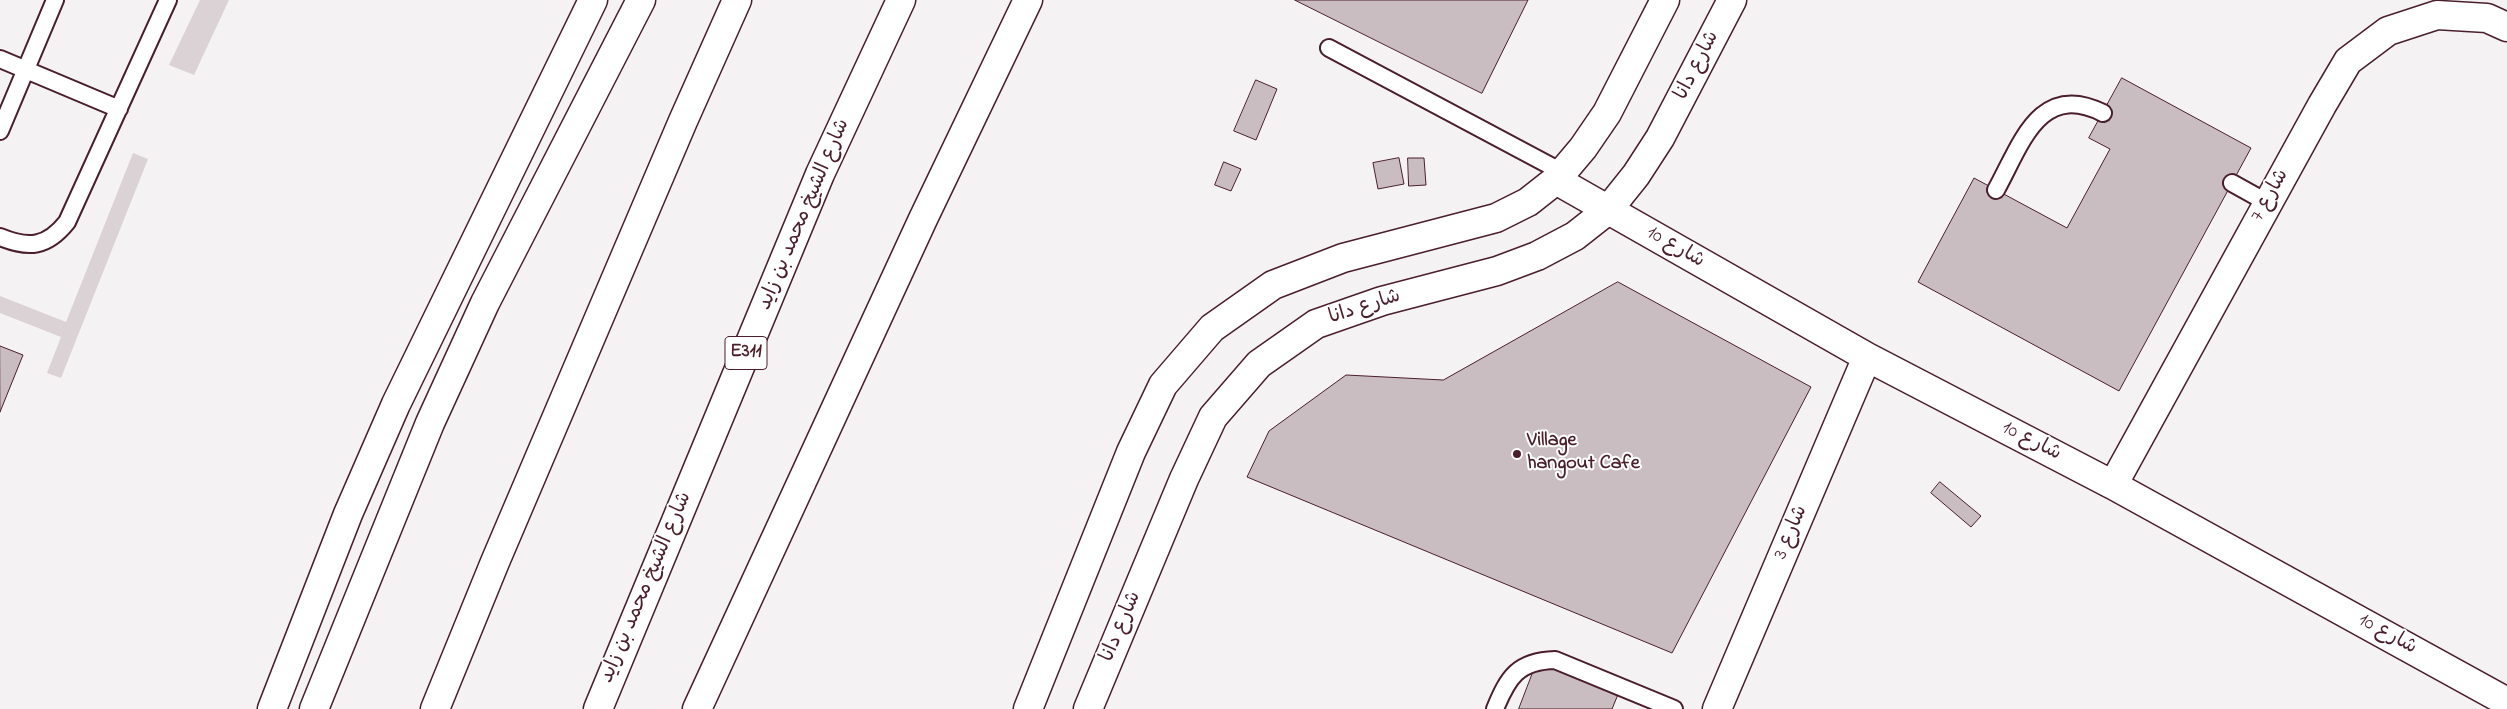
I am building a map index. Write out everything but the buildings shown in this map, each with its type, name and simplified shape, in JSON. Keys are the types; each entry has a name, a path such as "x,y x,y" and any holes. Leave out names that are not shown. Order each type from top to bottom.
{"main road":[{"path":"272,709 348,514 396,404 593,0"},
{"path":"314,709 385,530 458,363 490,294 641,0"},
{"path":"435,709 518,507 679,130 737,0"},
{"name":"شارع الشيخ محمد بن زايد","path":"598,709 820,174 901,0"},
{"path":"697,709 922,219 1028,0"},
{"path":"1028,709 1131,452 1159,393 1163,385 1212,328 1273,285 1343,258 1496,218 1528,202 1559,176 1583,148 1606,113 1665,0"},
{"name":"شارع دانا","path":"1088,709 1184,479 1213,417 1259,364 1316,324 1382,301 1497,270 1537,256 1574,236 1608,210 1636,175 1660,138 1732,0"},
{"name":"شارع 7","path":"2113,485 2348,61 2388,31 2436,15 2487,18 2507,27"},
{"name":"شارع 10","path":"1559,176 1608,210 1867,357 2113,485 2507,702"},
{"name":"شارع 3","path":"1717,709 1867,357"}],"lane":[{"path":"0,130 55,0"},
{"path":"0,237 27,245 43,243 57,235 67,222 168,0"},
{"path":"1329,48 1559,176"},
{"path":"0,59 119,109"},
{"path":"1996,190 2025,136 2041,114 2065,103 2078,103 2103,113"},
{"path":"2232,183 2268,203"},
{"path":"1496,709 1510,678 1523,666 1538,660 1555,660 1674,709"}],"shaded area":[{"path":"200,0 229,0 194,75 169,65"},
{"path":"133,153 148,159 61,378 47,373 61,337 0,313 0,296 66,322"}],"place":[{"name":"Village hangout Cafe","path":"1517,454"}]}
